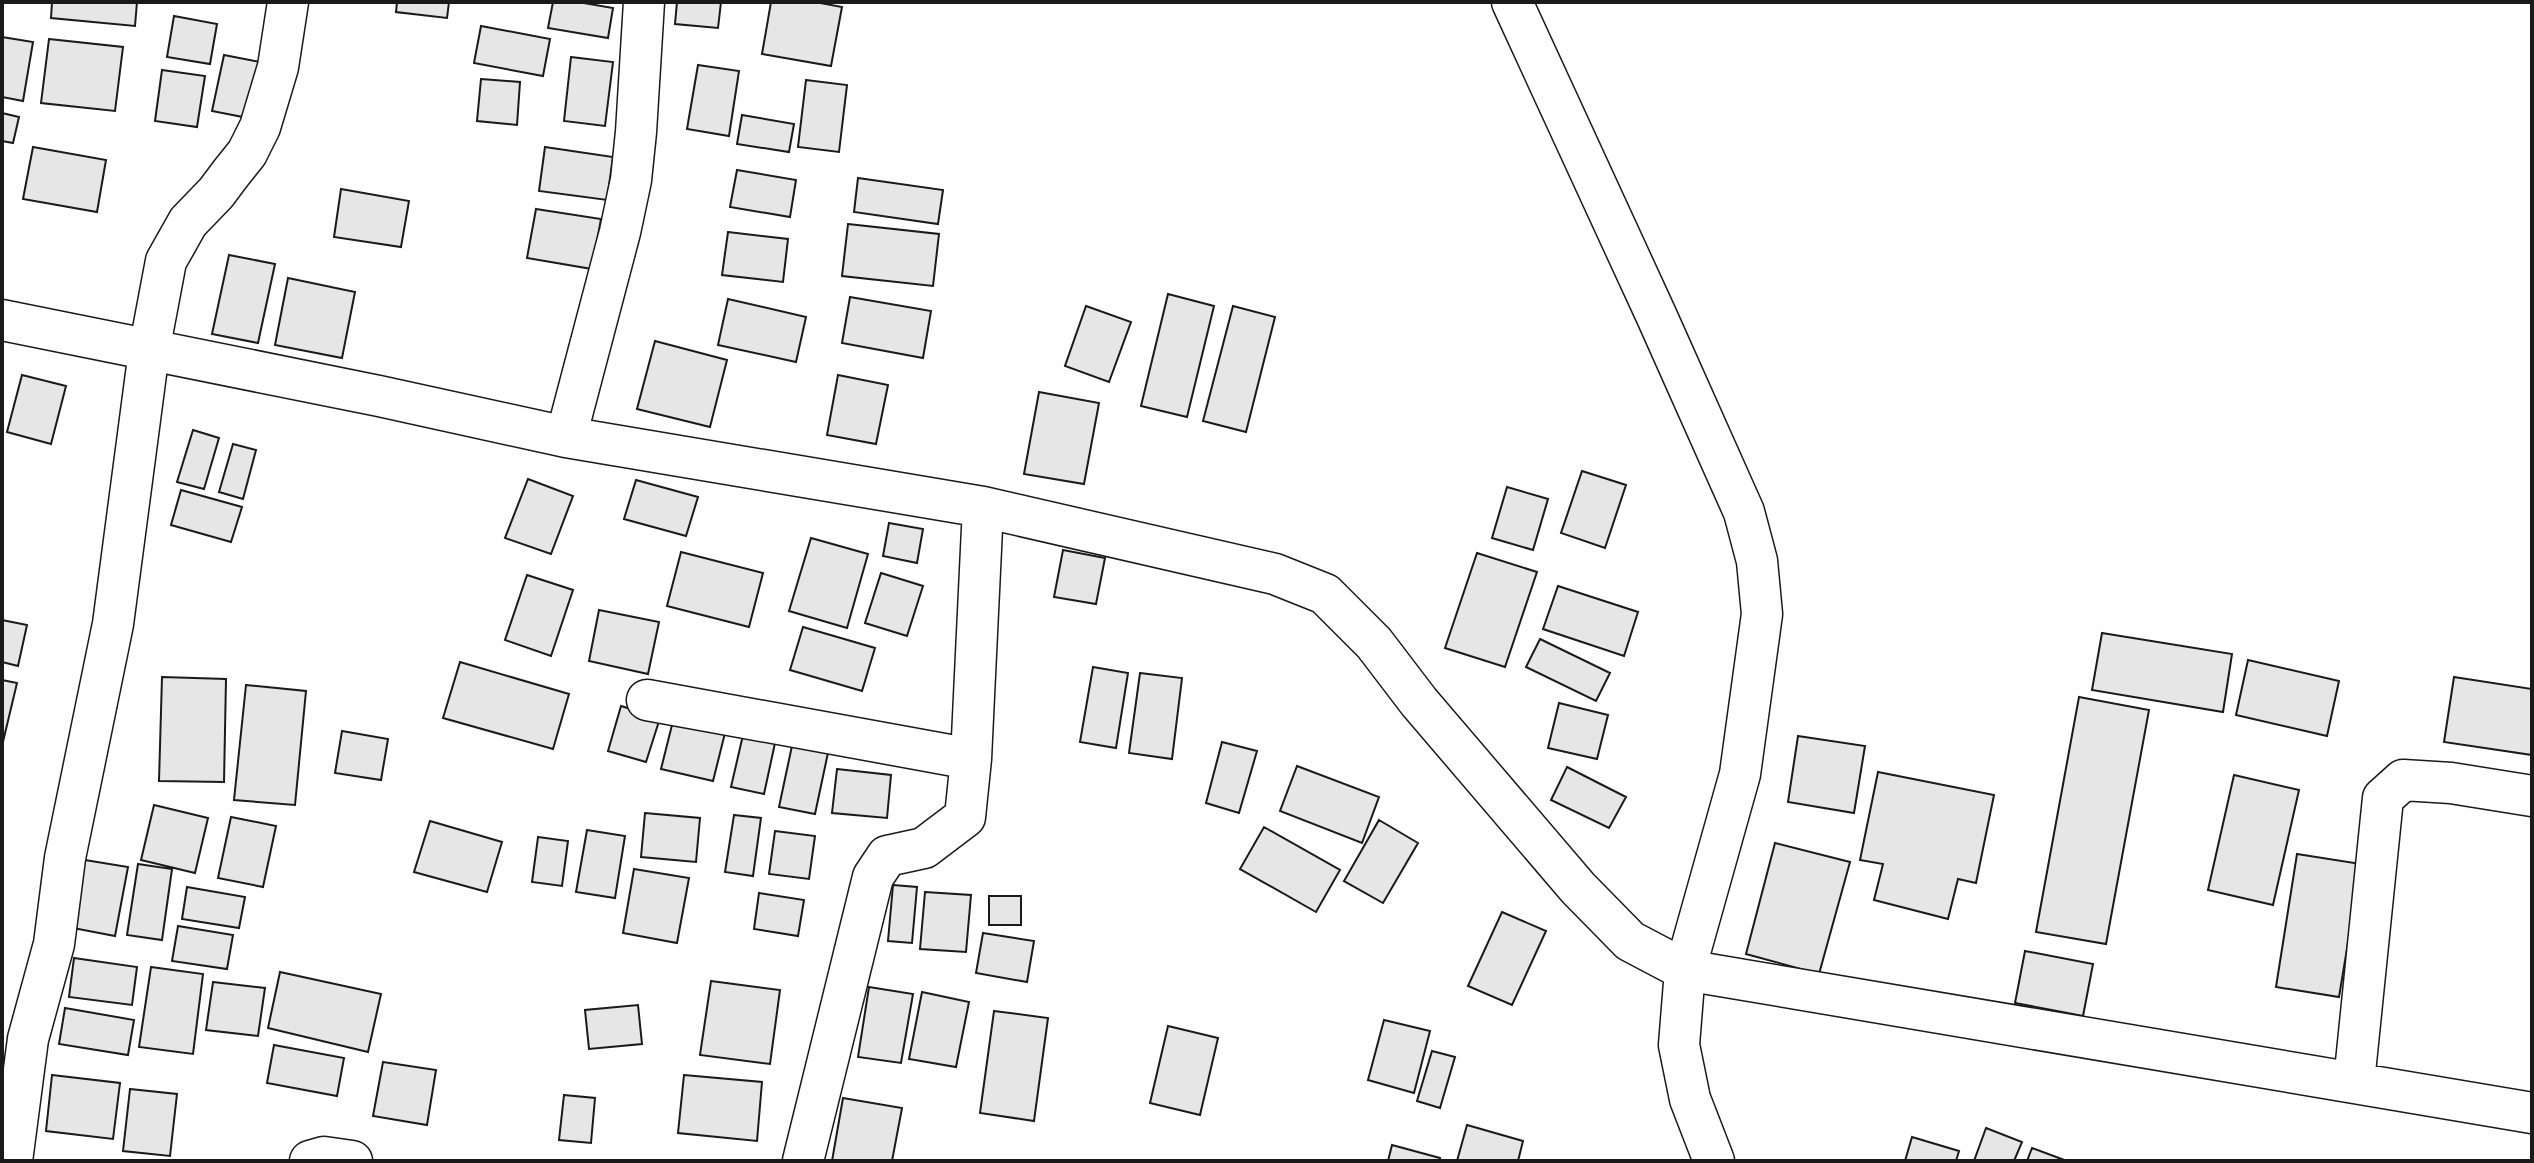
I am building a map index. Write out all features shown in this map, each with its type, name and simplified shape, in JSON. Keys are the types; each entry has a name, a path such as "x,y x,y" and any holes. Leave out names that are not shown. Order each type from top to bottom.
{"street":[{"path":"12,1161 28,1039 54,944 65,858 113,624 149,351 166,261 188,222 216,193 247,153 260,127 278,67 288,2"},
{"path":"566,437 631,180 644,2"},
{"path":"1512,2 1744,512 1757,561 1762,614 1740,774 1685,970 1679,1045 1690,1099 1714,1161"},
{"path":"2,320 566,437 983,507 1275,574 1325,594 1374,643 1419,702 1578,888 1630,941 1685,970 1753,984 2532,1113"},
{"path":"803,1161 873,877 887,856 924,848 965,817 971,759 983,507"},
{"path":"647,700 971,759"},
{"path":"2354,1082 2383,798 2403,780 2451,783 2532,796"},
{"path":"310,1161 324,1157 352,1161"}],"building":[{"path":"52,2 137,2 135,26 51,18"},
{"path":"397,2 449,2 447,18 396,12"},
{"path":"553,2 578,2 613,8 608,38 548,28"},
{"path":"677,2 721,2 718,28 675,24"},
{"path":"771,2 815,2 842,7 831,66 762,54"},
{"path":"174,16 217,24 210,64 167,57"},
{"path":"481,26 550,39 543,76 474,63"},
{"path":"2,37 33,42 23,101 2,97"},
{"path":"49,39 123,47 115,111 41,103"},
{"path":"224,55 260,62 248,118 212,111"},
{"path":"571,57 613,62 605,126 564,121"},
{"path":"698,65 739,71 729,136 687,129"},
{"path":"162,70 205,76 197,127 155,121"},
{"path":"481,79 520,82 517,125 477,121"},
{"path":"806,80 847,85 839,152 798,147"},
{"path":"2,113 19,117 13,143 2,141"},
{"path":"742,115 794,124 789,152 737,144"},
{"path":"33,147 106,160 97,212 23,199"},
{"path":"545,147 613,157 607,200 539,191"},
{"path":"737,170 796,180 790,217 730,207"},
{"path":"858,178 943,190 938,224 854,212"},
{"path":"341,189 409,201 401,247 334,237"},
{"path":"536,209 601,219 592,269 527,258"},
{"path":"848,224 939,234 933,286 842,276"},
{"path":"728,232 788,239 783,282 722,275"},
{"path":"229,255 275,264 258,343 212,334"},
{"path":"288,278 355,292 342,358 275,345"},
{"path":"1168,294 1214,306 1187,417 1141,406"},
{"path":"850,297 931,311 923,358 842,343"},
{"path":"728,299 806,317 796,362 718,345"},
{"path":"1086,306 1131,322 1109,382 1065,366"},
{"path":"1233,306 1275,317 1246,432 1203,421"},
{"path":"655,341 727,360 710,427 637,409"},
{"path":"22,375 66,386 51,444 7,432"},
{"path":"838,375 888,385 876,444 827,435"},
{"path":"1039,392 1099,403 1084,484 1024,474"},
{"path":"193,430 219,438 204,489 177,482"},
{"path":"233,444 256,450 243,499 219,492"},
{"path":"1582,471 1626,485 1605,548 1561,533"},
{"path":"528,479 573,496 551,554 505,538"},
{"path":"636,480 698,497 686,536 624,519"},
{"path":"1507,487 1548,499 1533,550 1492,538"},
{"path":"181,490 242,507 231,542 171,525"},
{"path":"889,523 923,529 917,563 883,556"},
{"path":"811,538 868,554 847,628 789,611"},
{"path":"1063,550 1105,558 1096,604 1054,597"},
{"path":"681,552 763,573 749,627 667,606"},
{"path":"1477,553 1537,572 1505,667 1445,648"},
{"path":"881,573 923,586 907,636 865,623"},
{"path":"527,575 573,590 551,656 505,640"},
{"path":"1558,586 1638,612 1624,656 1543,629"},
{"path":"599,610 659,622 648,674 589,661"},
{"path":"2,620 27,625 18,666 2,662"},
{"path":"803,627 875,648 862,691 790,670"},
{"path":"2102,633 2232,654 2223,712 2092,690"},
{"path":"1540,639 1610,673 1596,701 1526,667"},
{"path":"2248,660 2339,681 2327,736 2236,715"},
{"path":"460,662 569,694 553,749 443,718"},
{"path":"1093,667 1128,673 1116,748 1080,742"},
{"path":"1140,673 1182,678 1172,759 1129,753"},
{"path":"162,677 226,679 224,782 159,781"},
{"path":"2454,677 2532,689 2532,755 2444,742"},
{"path":"2,680 17,683 2,746"},
{"path":"246,685 306,691 295,805 234,800"},
{"path":"2079,697 2149,710 2106,944 2036,932"},
{"path":"1559,703 1608,715 1597,759 1548,748"},
{"path":"621,706 660,718 646,762 608,751"},
{"path":"674,717 726,729 713,781 661,769"},
{"path":"342,731 388,739 381,780 335,773"},
{"path":"743,735 775,743 764,794 731,787"},
{"path":"1798,736 1865,746 1854,813 1788,802"},
{"path":"793,741 829,748 815,814 779,807"},
{"path":"1222,742 1257,751 1239,813 1206,803"},
{"path":"1297,766 1379,797 1362,843 1280,811"},
{"path":"1567,767 1626,797 1609,828 1551,800"},
{"path":"837,769 891,775 887,818 832,813"},
{"path":"1878,772 1994,795 1976,883 1958,879 1948,919 1874,900 1883,864 1860,860"},
{"path":"2234,775 2299,790 2273,905 2208,890"},
{"path":"154,805 208,818 195,873 141,860"},
{"path":"645,813 700,818 696,862 641,857"},
{"path":"734,815 761,818 753,876 725,872"},
{"path":"231,817 276,826 263,887 218,878"},
{"path":"1379,820 1418,843 1383,903 1344,881"},
{"path":"430,821 502,842 487,892 414,872"},
{"path":"1264,827 1340,870 1316,912 1240,869"},
{"path":"587,830 625,836 615,898 576,892"},
{"path":"775,831 815,836 809,879 769,874"},
{"path":"538,837 568,841 562,886 532,882"},
{"path":"1775,843 1850,862 1819,974 1746,954"},
{"path":"2297,854 2361,864 2339,997 2276,987"},
{"path":"85,860 128,867 115,936 73,928"},
{"path":"138,864 172,869 162,940 127,935"},
{"path":"634,869 689,878 677,943 623,933"},
{"path":"893,885 917,887 912,943 888,941"},
{"path":"187,887 245,897 239,928 182,919"},
{"path":"925,892 971,895 966,952 920,949"},
{"path":"759,893 804,900 798,936 754,929"},
{"path":"989,896 1021,896 1021,925 989,925"},
{"path":"1502,912 1546,931 1512,1005 1468,986"},
{"path":"178,926 233,935 227,969 172,961"},
{"path":"983,933 1034,941 1027,982 976,973"},
{"path":"2025,951 2093,964 2083,1016 2015,1003"},
{"path":"74,958 137,967 132,1005 69,997"},
{"path":"151,967 203,974 193,1054 139,1047"},
{"path":"280,972 381,994 368,1052 268,1028"},
{"path":"711,981 780,990 770,1064 700,1055"},
{"path":"213,982 265,988 258,1036 206,1030"},
{"path":"869,987 913,994 901,1063 858,1057"},
{"path":"922,992 969,1002 956,1067 909,1059"},
{"path":"638,1005 642,1044 589,1049 585,1010"},
{"path":"65,1008 134,1020 128,1055 59,1044"},
{"path":"994,1011 1048,1018 1034,1121 980,1113"},
{"path":"1384,1020 1430,1031 1414,1093 1368,1080"},
{"path":"1168,1026 1218,1038 1200,1115 1150,1103"},
{"path":"274,1045 344,1058 337,1096 267,1083"},
{"path":"1432,1051 1455,1057 1440,1108 1417,1101"},
{"path":"383,1062 436,1070 427,1125 373,1116"},
{"path":"52,1075 120,1083 113,1139 46,1131"},
{"path":"684,1075 762,1082 757,1141 678,1133"},
{"path":"130,1089 177,1094 170,1156 123,1151"},
{"path":"564,1095 595,1098 591,1143 559,1140"},
{"path":"843,1098 902,1108 892,1161 832,1161"},
{"path":"1467,1125 1523,1141 1518,1161 1457,1161"},
{"path":"1986,1128 2022,1142 2014,1161 1974,1161"},
{"path":"1912,1137 1959,1151 1956,1161 1905,1161"},
{"path":"1392,1145 1440,1158 1439,1161 1388,1161"},
{"path":"2032,1148 2067,1161 2027,1161"}]}
